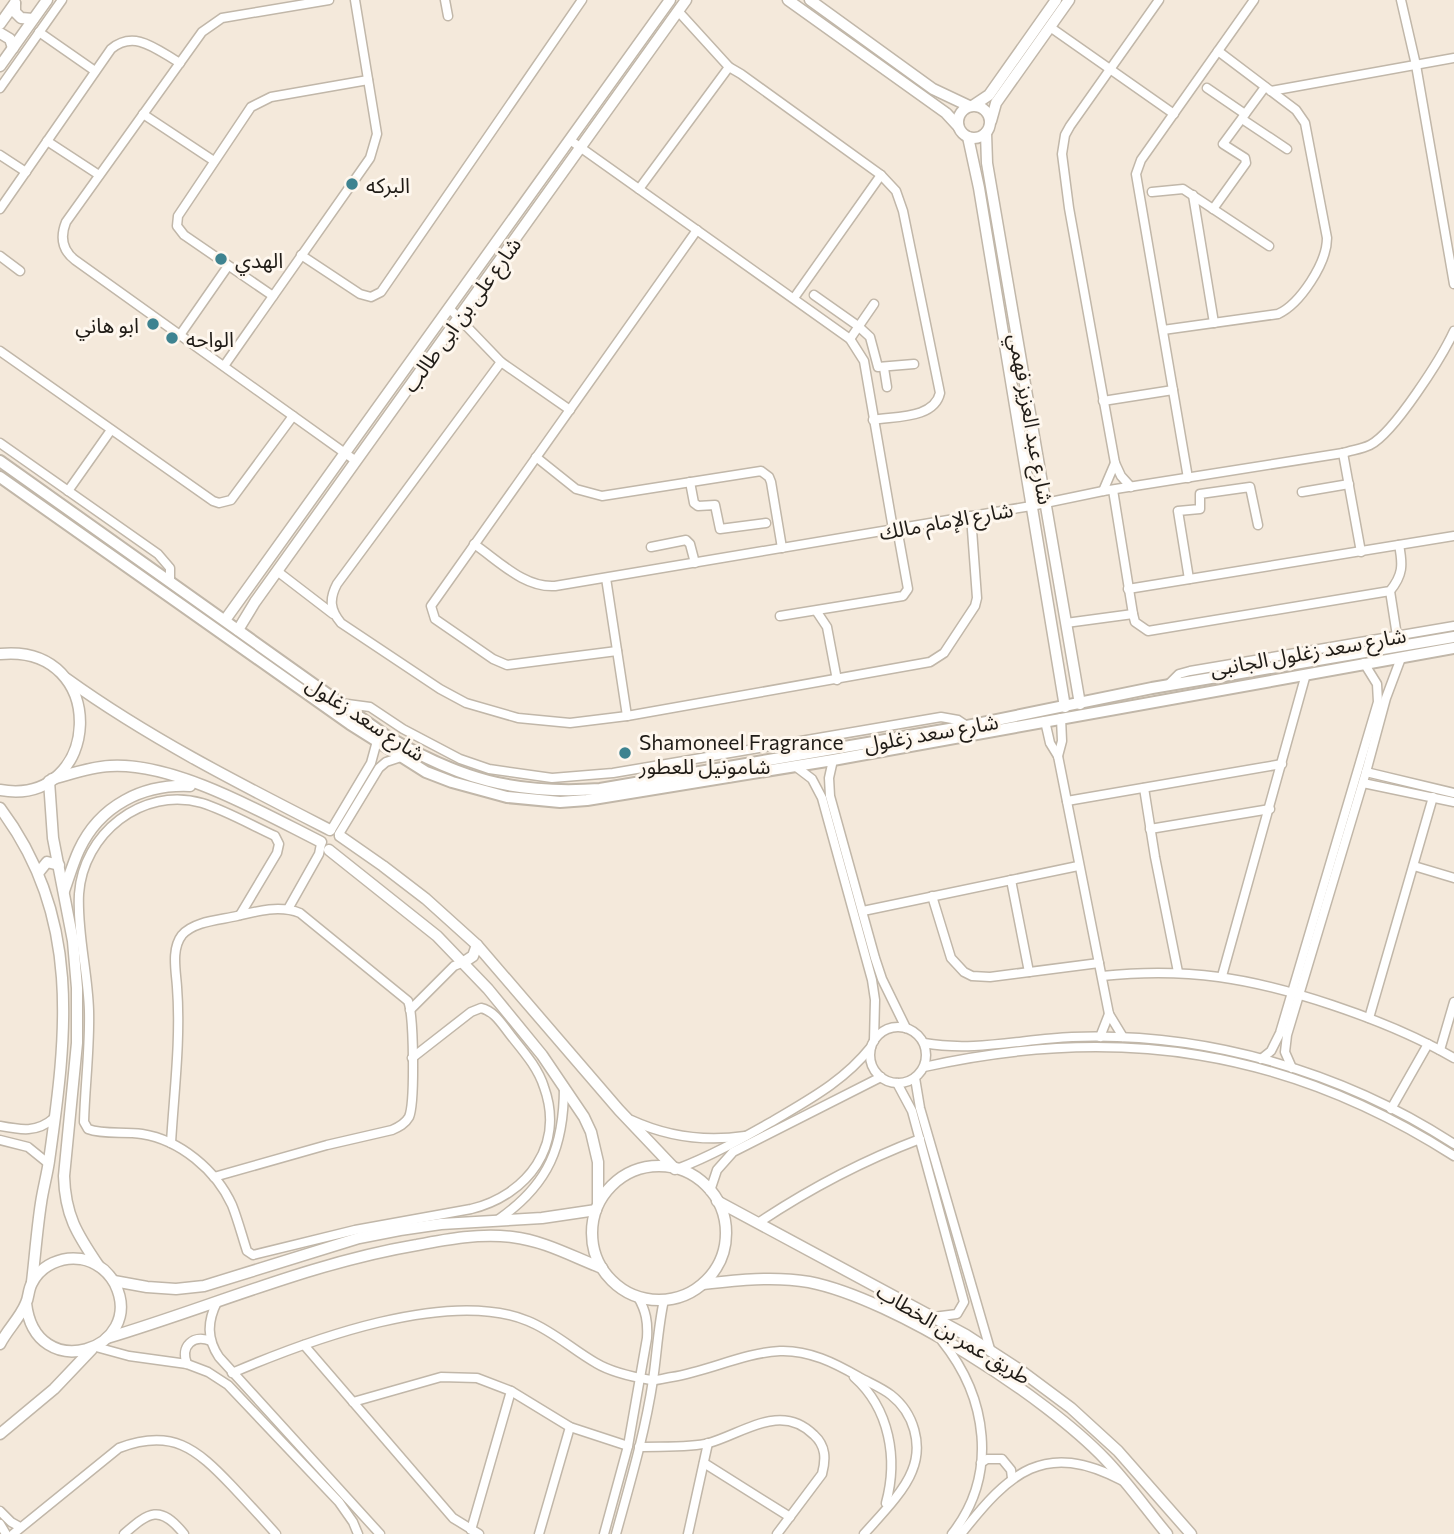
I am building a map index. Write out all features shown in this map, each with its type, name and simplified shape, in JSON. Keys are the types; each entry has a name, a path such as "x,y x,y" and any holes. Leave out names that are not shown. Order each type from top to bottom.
{"main road":[{"name":"شارع سعد زغلول","path":"0,461 339,703 409,749 456,772 509,787 561,792 600,789 833,760 1167,686 1454,638"},
{"name":"شارع سعد زغلول","path":"0,477 401,757 426,772 452,782 498,795 536,801 587,800 704,776 974,728 1045,721 1454,648"},
{"path":"69,524 76,515"}],"street":[{"path":"0,66 47,0"},
{"path":"0,88 62,0"},
{"path":"329,0 291,3 233,15 214,22 202,32 66,222 62,239 64,248 75,260 356,461"},
{"path":"224,366 370,158 375,146 377,134 355,0"},
{"path":"445,0 448,16"},
{"path":"301,255 360,294 371,297 381,292 582,0"},
{"name":"شارع على بن ابى طالب","path":"238,629 686,0"},
{"path":"788,0 939,107 968,137 981,137 986,133 999,89 1056,0"},
{"path":"810,0 947,97 985,110 991,121"},
{"path":"958,126 961,112 999,89 1069,0"},
{"path":"1131,487 1121,476 1115,463 1069,208 1062,154 1065,135 1070,126 1159,0"},
{"path":"1188,478 1136,174 1141,160 1254,0"},
{"path":"1401,0 1450,237 1454,284"},
{"name":"شارع على بن ابى طالب","path":"225,620 667,1"},
{"path":"16,2 17,16 25,20 33,19"},
{"path":"0,24 16,2"},
{"path":"678,11 729,67 881,175 896,191 901,201 940,393 939,401 927,411 873,420"},
{"path":"1050,27 1174,114"},
{"path":"39,32 95,71"},
{"path":"0,33 10,39 13,48"},
{"path":"0,209 111,49 127,40 145,42 180,63"},
{"path":"1163,330 1286,311 1298,298 1326,253 1327,238 1305,123 1296,110 1218,51"},
{"path":"1213,209 1246,163 1245,158 1223,144 1243,116 1268,89 1454,58"},
{"path":"639,189 729,67"},
{"path":"273,296 184,235 177,226 178,216 244,116 261,100 368,80"},
{"path":"1207,88 1287,149"},
{"path":"939,107 947,97"},
{"path":"143,114 214,161"},
{"name":"شارع عبد العزيز فهمي","path":"986,133 987,163 1080,704"},
{"name":"شارع عبد العزيز فهمي","path":"968,137 1065,707"},
{"path":"570,140 850,338 864,361 873,420 908,589 899,599 780,617"},
{"path":"47,141 99,175"},
{"path":"0,155 26,172"},
{"path":"975,166 980,160 987,163"},
{"path":"794,298 881,175"},
{"path":"1153,192 1183,189 1269,246"},
{"path":"1193,195 1214,323"},
{"path":"617,651 508,665 493,659 440,623 432,614 431,607 697,230"},
{"path":"0,256 20,271"},
{"path":"180,335 228,266"},
{"path":"814,295 870,337 878,368 914,364"},
{"path":"850,338 874,304"},
{"path":"449,308 501,362 570,410"},
{"name":"شارع الإمام مالك","path":"474,544 522,578 537,585 555,586 1031,506 1102,491 1343,453 1368,446 1384,434 1454,331"},
{"path":"1444,349 1454,353"},
{"path":"0,351 208,498 219,503 231,499 293,416"},
{"path":"334,614 332,593 337,584 501,362"},
{"path":"884,368 887,387"},
{"path":"1103,401 1172,390"},
{"path":"68,491 111,430"},
{"path":"0,443 165,560 170,568 170,581"},
{"path":"1343,453 1361,552"},
{"path":"536,457 576,489 602,496 761,471 771,482 782,548"},
{"path":"1102,491 1115,463"},
{"path":"690,482 694,503 698,506 715,505 720,529 766,523"},
{"path":"1302,492 1349,484"},
{"path":"1189,579 1178,511 1200,509 1198,495 1250,487 1258,525"},
{"path":"1113,490 1135,622 1141,628 1156,631 1390,591 1404,566 1399,545"},
{"path":"277,571 334,614 341,623 440,690 480,708 518,718 553,723 588,722 930,663 941,656 975,606 977,598 971,516"},
{"path":"1128,589 1454,536"},
{"path":"651,547 686,540 690,544 695,563"},
{"path":"606,578 626,716"},
{"path":"1390,591 1397,636"},
{"path":"244,594 255,602"},
{"path":"827,627 836,609"},
{"path":"817,612 827,627 837,680"},
{"path":"1066,623 1133,614"},
{"name":"شارع سعد زغلول الجانبى","path":"1167,686 1179,674 1190,671 1454,626"},
{"path":"0,654 36,657 57,669 66,679 124,719 361,849 426,899 475,943 628,1119 676,1169"},
{"path":"1261,1059 1271,1051 1278,1040 1296,993 1363,783 1386,698 1401,658"},
{"path":"1292,1068 1285,1046 1296,993 1378,702 1377,684 1364,663"},
{"path":"1059,670 1073,667"},
{"path":"1223,976 1306,674"},
{"path":"50,780 66,766 73,755 81,730 79,703 66,679"},
{"path":"339,703 370,708 402,729 460,759 489,769 552,778 640,769 941,717 958,720 974,728"},
{"path":"1058,756 1062,741 1061,718"},
{"path":"1045,721 1050,743 1058,756 1109,1014 1123,1037"},
{"path":"324,848 338,846 335,833 375,765 377,741"},
{"path":"375,765 401,757"},
{"path":"833,760 829,787 882,979 906,1028"},
{"path":"1067,801 1282,764"},
{"path":"0,790 24,790 92,768 129,766 147,769 207,787 324,848 406,909 455,954 459,964 515,1021 584,1117 596,1147 598,1163 597,1207 592,1233 593,1245 602,1268 617,1286 638,1297 664,1300 685,1295 703,1284 720,1259 724,1245 723,1215 710,1191 695,1178 676,1169 657,1167 622,1177 608,1189 597,1207 542,1218 441,1224 359,1238 204,1286 176,1289 114,1281"},
{"path":"676,1169 715,1154 830,1087 852,1069 872,1044 887,1028 906,1028 917,1033 924,1043 927,1055 924,1067 915,1078 897,1083 881,1077 871,1063 872,1044 875,1000 872,979 822,798 812,779 794,766"},
{"path":"1366,772 1454,793"},
{"path":"50,780 51,819 73,941 78,1012 65,1195 76,1233 98,1265 114,1281 118,1293 119,1317 107,1338"},
{"path":"1363,783 1454,802"},
{"path":"64,891 78,851 88,833 102,816 117,805 133,795 169,785 207,787"},
{"path":"1144,788 1178,972"},
{"path":"1369,1018 1433,797"},
{"path":"240,915 277,853 279,844 275,836 201,803 164,801 128,813 102,836 85,864 79,897 89,1009 84,1122 92,1131 142,1134 171,1143 193,1157 214,1177 232,1205 247,1251 253,1255 355,1230 487,1206 516,1189 528,1178 541,1157 549,1134 550,1117 544,1085 526,1055 491,1012 481,1008 471,1012 412,1058"},
{"path":"0,808 24,842 39,872 52,916 61,971 62,1045 32,1282 26,1303 0,1344"},
{"path":"1150,830 1270,809"},
{"path":"288,909 324,848 324,832 335,833"},
{"path":"39,872 47,862 52,861 59,865"},
{"path":"863,911 1078,866"},
{"path":"1414,866 1454,877"},
{"path":"1011,880 1028,972"},
{"path":"932,896 951,958 964,972 981,977 1099,963"},
{"path":"171,1143 178,1019 176,948 184,933 190,928 240,915 288,909 306,917 408,1001 412,1058 410,1114 400,1127 214,1177"},
{"path":"455,954 461,944 475,943"},
{"path":"410,1010 459,964 473,956 475,943"},
{"path":"1102,976 1178,972 1223,976 1296,993 1369,1018 1454,1058"},
{"path":"1440,1050 1454,1002"},
{"path":"1100,1037 1109,1014"},
{"path":"924,1043 973,1046 1040,1039 1123,1037 1194,1044 1292,1068 1391,1109 1454,1144"},
{"path":"1391,1109 1428,1044"},
{"path":"924,1067 1064,1046 1170,1050 1222,1059 1315,1085 1366,1107 1426,1138 1454,1156"},
{"path":"710,1191 718,1170 733,1152 881,1077"},
{"path":"915,1078 920,1108 990,1349"},
{"path":"897,1083 909,1103 964,1302 957,1314 933,1317"},
{"path":"499,1219 519,1205 537,1186 550,1164 559,1140 564,1114 564,1087"},
{"path":"0,1126 31,1130 40,1128 54,1118"},
{"path":"628,1119 661,1132 687,1137 713,1139 747,1136"},
{"path":"758,1223 823,1182 920,1139"},
{"path":"0,1140 28,1147 49,1164"},
{"name":"طريق عمر بن الخطاب","path":"717,1201 990,1349 1046,1388 1118,1451 1191,1534"},
{"path":"0,1434 54,1389 107,1338 171,1319 261,1284 368,1253 460,1237 510,1237 537,1241 602,1268"},
{"path":"32,1282 40,1272 61,1260 86,1260 98,1265"},
{"name":"طريق عمر بن الخطاب","path":"703,1284 773,1279 822,1285 884,1309 940,1339 1011,1383 1050,1412 1107,1461 1167,1534"},
{"path":"604,1534 628,1446 641,1377 648,1324 638,1297"},
{"path":"616,1534 653,1380 658,1325 664,1300"},
{"path":"217,1302 211,1314 209,1328 211,1341 219,1357 380,1534"},
{"path":"26,1303 27,1317 33,1330 53,1348 80,1352 95,1347 128,1356 187,1364 218,1379 245,1401 339,1502 358,1534"},
{"path":"232,1373 354,1329 405,1318 477,1309 497,1311 525,1320 557,1337 597,1364 617,1372 653,1380 682,1376 763,1353 782,1351 811,1354 841,1366 890,1394 909,1415 914,1428 916,1459 911,1474 864,1534"},
{"path":"187,1364 185,1349 189,1343 203,1338 211,1341"},
{"path":"940,1339 962,1369 977,1404 981,1428 981,1463 971,1502 952,1534"},
{"path":"304,1345 453,1518 475,1532 511,1391"},
{"path":"841,1366 873,1400 890,1442 891,1488 884,1510"},
{"path":"354,1402 441,1377 477,1378 511,1391 570,1427 628,1446"},
{"path":"639,1447 708,1443 735,1431 770,1421 784,1420 810,1431 820,1441 824,1451 822,1474 777,1534"},
{"path":"539,1534 570,1427"},
{"path":"12,1534 119,1448 138,1441 158,1439 177,1442 195,1451 211,1464 276,1534"},
{"path":"690,1533 708,1443"},
{"path":"981,1463 987,1459 1002,1459 1011,1470 1012,1478"},
{"path":"704,1463 790,1517"},
{"path":"961,1534 995,1493 1012,1478 1038,1466 1067,1463 1096,1468 1124,1481"},
{"path":"0,1511 20,1527"},
{"path":"124,1534 145,1516 153,1514 169,1518 184,1534"},
{"path":"0,1524 6,1534"}],"place":[{"name":"البركه","path":"352,184"},
{"name":"الهدي","path":"221,259"},
{"name":"ابو هاني","path":"153,324"},
{"name":"الواحه","path":"172,338"},
{"name":"Shamoneel Fragrance شامونيل للعطور","path":"625,753"}]}
